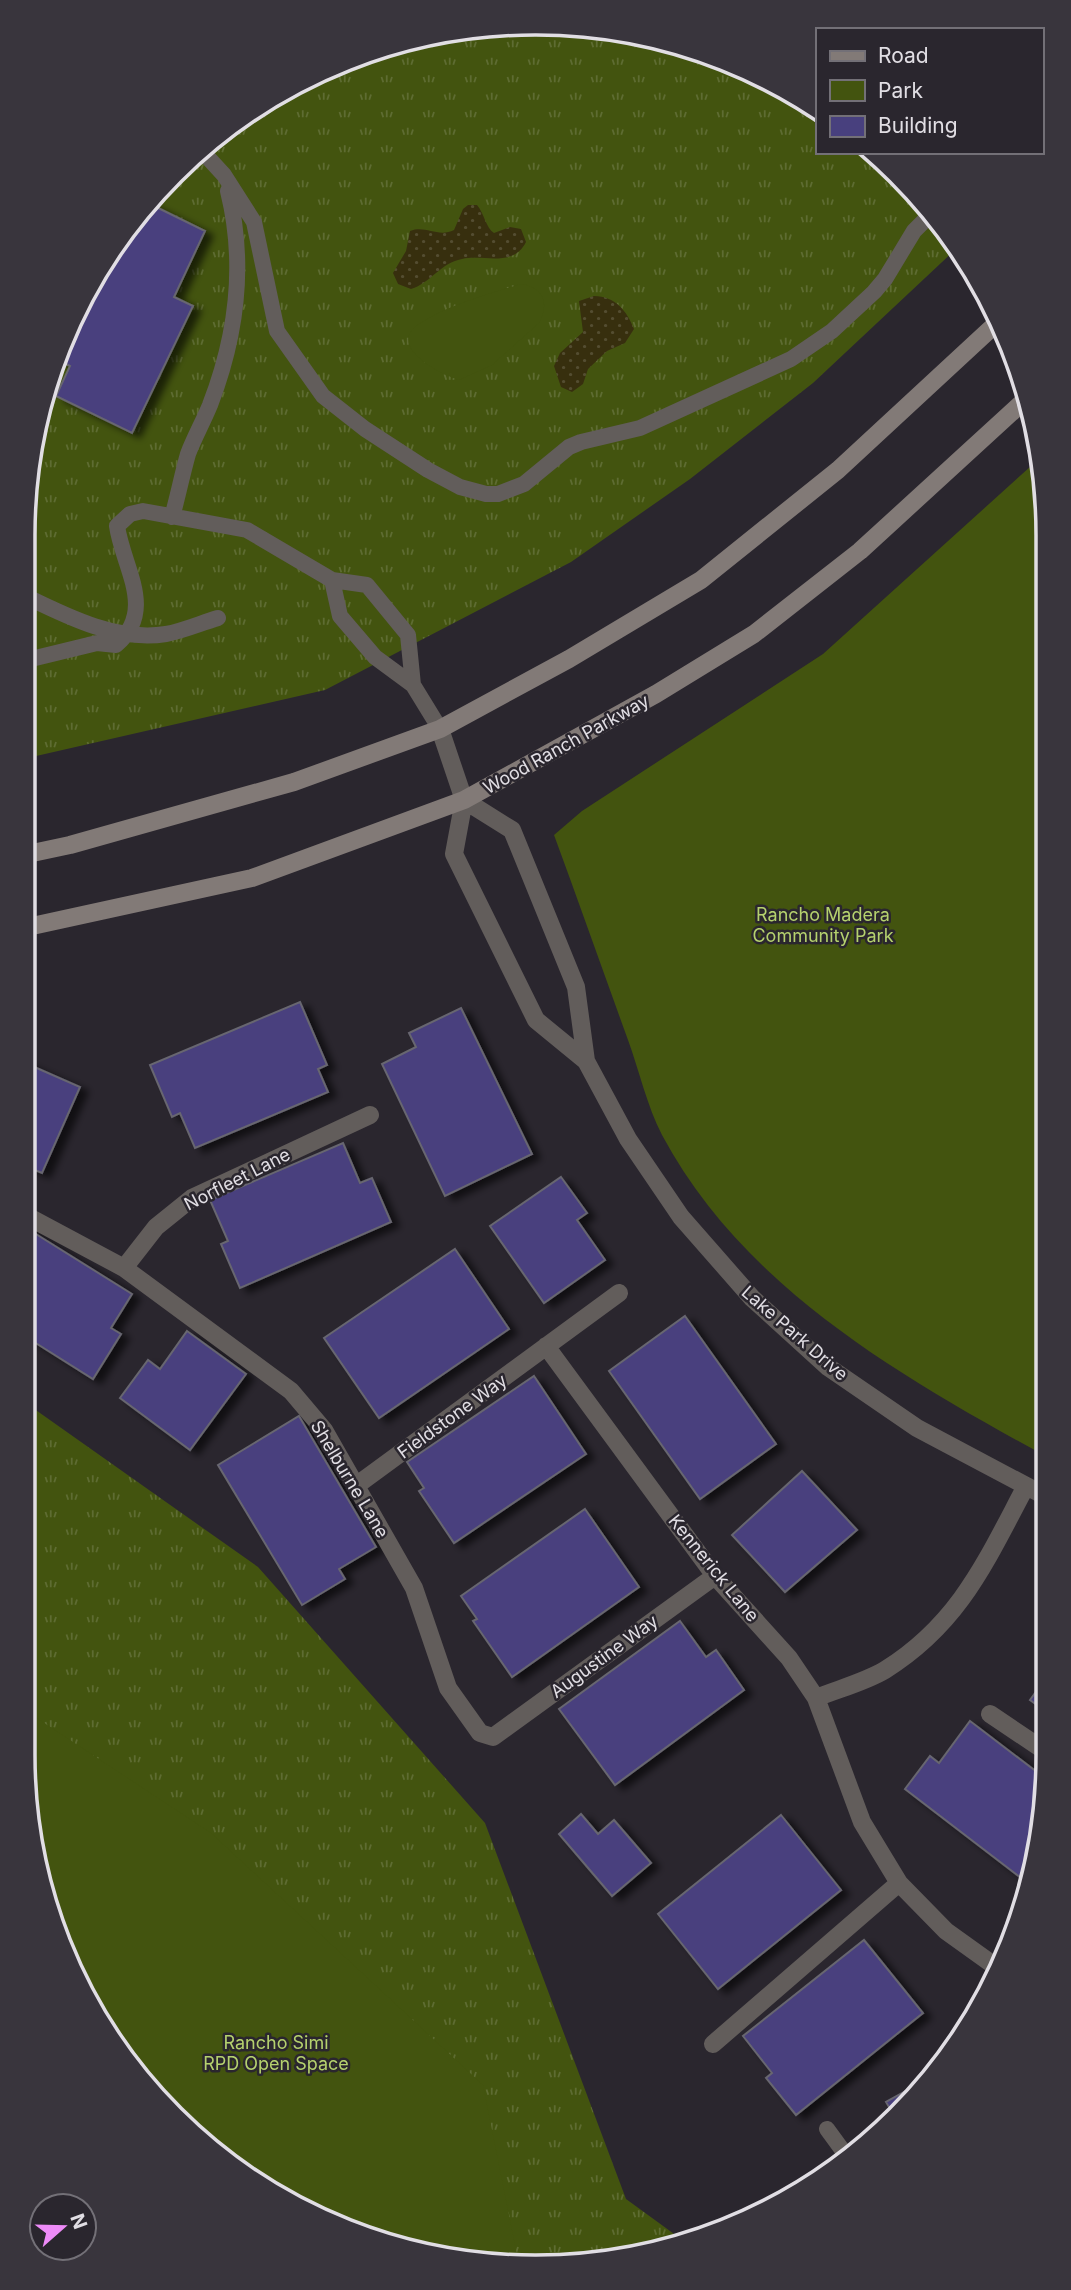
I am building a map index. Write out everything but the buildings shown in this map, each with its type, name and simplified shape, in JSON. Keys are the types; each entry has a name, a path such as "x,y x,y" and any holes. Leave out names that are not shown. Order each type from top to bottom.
{"main road":[{"path":"35,852 294,782 440,729 569,659 701,580 838,470 991,329"},
{"name":"Wood Ranch Parkway","path":"35,925 253,878 464,800 656,694 754,634 860,551 1019,406"}],"street":[{"name":"Lake Park Drive","path":"440,729 464,800 454,854 536,1020 586,1061"},
{"name":"Lake Park Drive","path":"464,800 512,830 576,988 586,1061 628,1139 681,1217 752,1298 828,1367 916,1428 1036,1491"},
{"name":"Norfleet Lane","path":"124,1268 156,1227 192,1198 370,1115"},
{"name":"Shelburne Lane","path":"35,1220 124,1268 291,1391 324,1430 414,1588 447,1688 480,1733 494,1737"},
{"path":"546,1346 619,1293"},
{"name":"Fieldstone Way","path":"357,1485 546,1346"},
{"name":"Kennerick Lane","path":"546,1346 715,1576 789,1658 816,1698 862,1822 899,1883 946,1931 990,1963"},
{"path":"816,1698 883,1671 939,1628 973,1585 1026,1486"},
{"name":"Augustine Way","path":"494,1737 715,1576"},
{"path":"990,1714 1036,1745"},
{"path":"713,2043 899,1883"}],"lane":[{"path":"207,157 224,175 254,222 277,331 314,386 345,415 428,470 460,486 486,494 498,495 524,484 569,447 640,428 769,371 812,346 844,321 886,279 914,231 925,220"},
{"path":"172,517 189,453 209,407 234,325 238,279 237,225 224,175"},
{"path":"35,658 97,643 116,645 130,633 136,616 131,566 120,542 117,526 130,514 144,511 247,530 332,580 366,586 408,635 413,685"},
{"path":"332,580 340,616 375,657 413,685 440,729"},
{"path":"35,601 76,622 130,633 165,634 218,618"},
{"path":"827,2130 842,2150"}],"green space":[{"path":"536,35 601,39 633,45 665,52 727,73 814,119 816,154 860,154 912,205 950,254 813,383 690,479 571,562 325,690 35,756 36,503 45,438 62,375 73,344 102,285 138,231 159,205 205,159 257,119 344,73 406,52 438,45 470,39"},
{"path":"521,284 539,292 544,303 542,316 539,323 492,365 459,380 429,366 412,350 408,341 410,333 430,317"},
{"name":"Rancho Madera Community Park","path":"1031,466 1036,536 1036,1451 936,1394 830,1323 781,1283 736,1238 696,1189 662,1135 652,1112 554,835 582,811 823,654"},
{"path":"35,1409 258,1567 485,1823 626,2199 675,2235 601,2251 536,2255 470,2251 406,2238 344,2217 257,2171 205,2131 159,2085 138,2059 102,2005 73,1946 52,1884 39,1820 35,1755"},
{"name":"Rancho Simi RPD Open Space","path":"35,1717 211,1833 483,2085 517,2254 470,2251 438,2245 406,2238 344,2217 257,2171 205,2131 159,2085 119,2033 73,1946 52,1884 39,1820"}],"sand":[{"path":"468,205 477,205 494,233 510,227 521,229 526,242 514,255 454,261 411,289 398,284 393,273 406,251 410,231 421,229 443,233 454,230 463,209"},
{"path":"594,296 608,299 619,306 634,329 625,343 607,351 588,369 583,384 572,392 561,387 554,366 560,353 583,332 579,301"}]}
